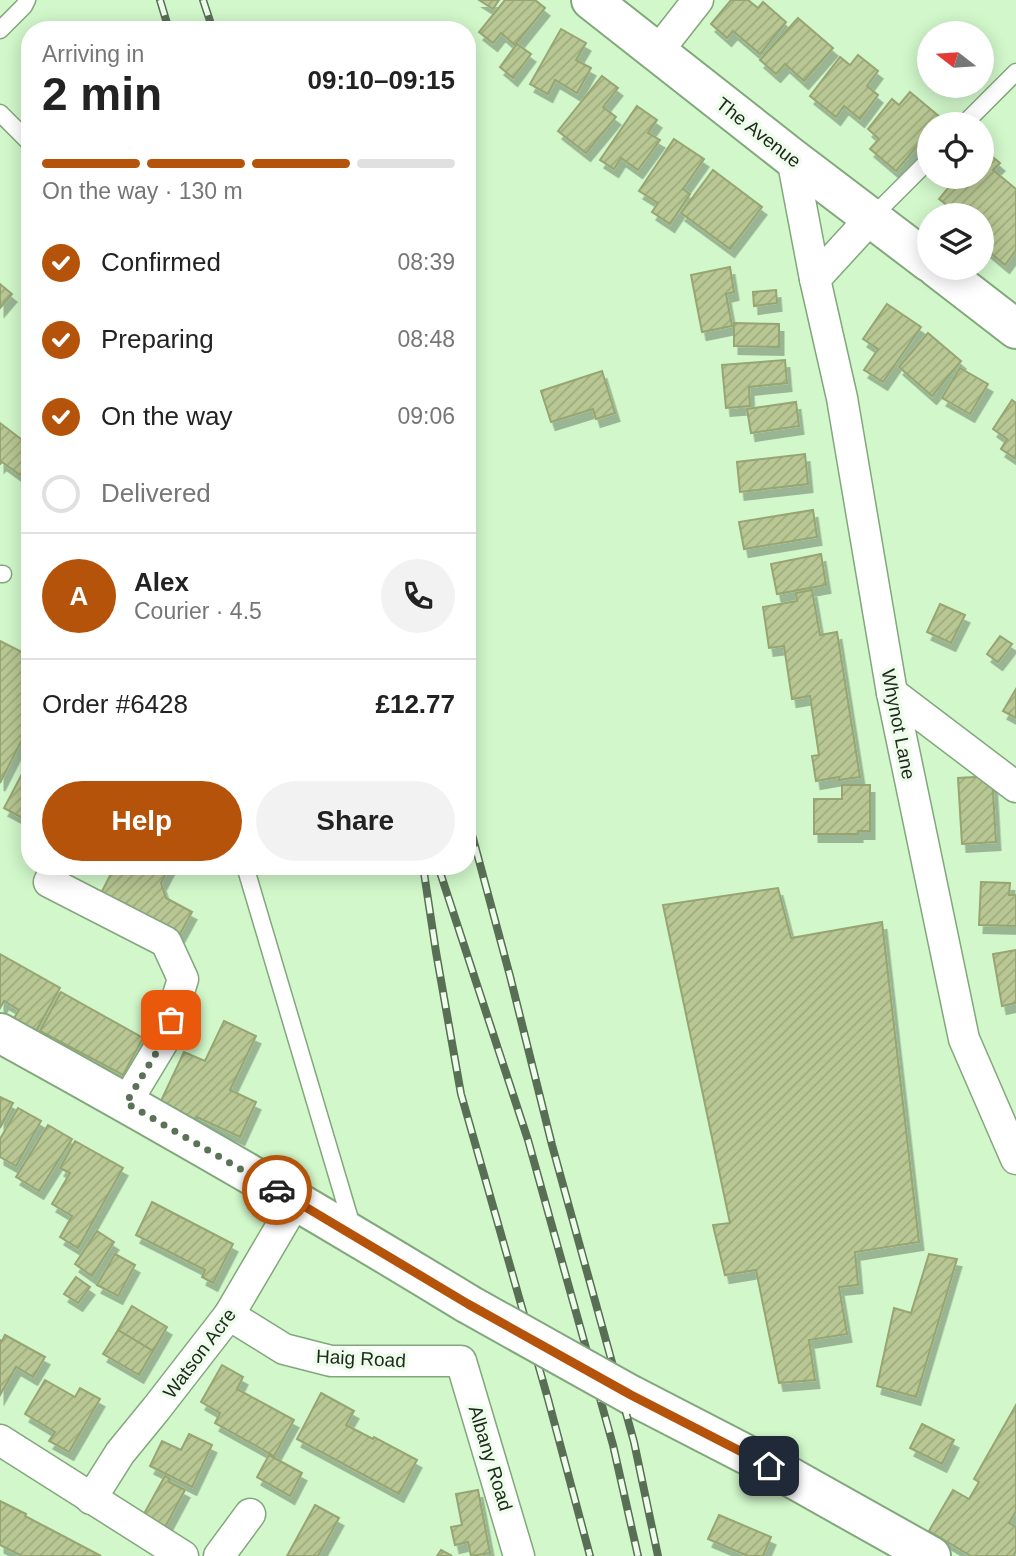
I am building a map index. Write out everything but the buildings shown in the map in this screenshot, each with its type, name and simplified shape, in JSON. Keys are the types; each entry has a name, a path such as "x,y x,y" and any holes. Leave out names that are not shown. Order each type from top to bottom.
{"street":[{"name":"The Avenue","path":"591,0 917,253"},
{"path":"658,51 698,0"},
{"name":"Whynot Lane","path":"792,158 815,279 842,398 892,693 964,1039 1016,1159"},
{"path":"815,279 872,217"},
{"path":"953,280 1016,329"},
{"path":"892,693 1016,787"},
{"path":"52,875 49,882 166,942 183,979 164,1040 126,1103"},
{"path":"0,1032 296,1201 468,1304 631,1395 792,1478 913,1552"},
{"name":"Watson Acre","path":"91,1499 120,1453 229,1314 296,1201"},
{"name":"Haig Road","path":"229,1314 284,1349 331,1361 461,1361"},
{"name":"Albany Road","path":"461,1361 519,1556"},
{"path":"0,1440 183,1556"},
{"path":"219,1556 250,1514"}],"lane":[{"path":"0,30 27,0"},
{"path":"976,112 1016,72"},
{"path":"0,113 21,134"},
{"path":"872,217 917,172"},
{"path":"248,875 354,1236"}],"railway":[{"path":"160,0 166,21"},
{"path":"203,0 210,21"},
{"path":"476,849 552,1145 634,1442 658,1556"},
{"path":"424,875 461,1094 590,1556"},
{"path":"441,875 528,1140 613,1445 638,1556"}],"way so far":[{"path":"171,1020 164,1040 126,1103 277,1190"}],"route":[{"path":"277,1190 468,1304 631,1395 769,1466"}]}
